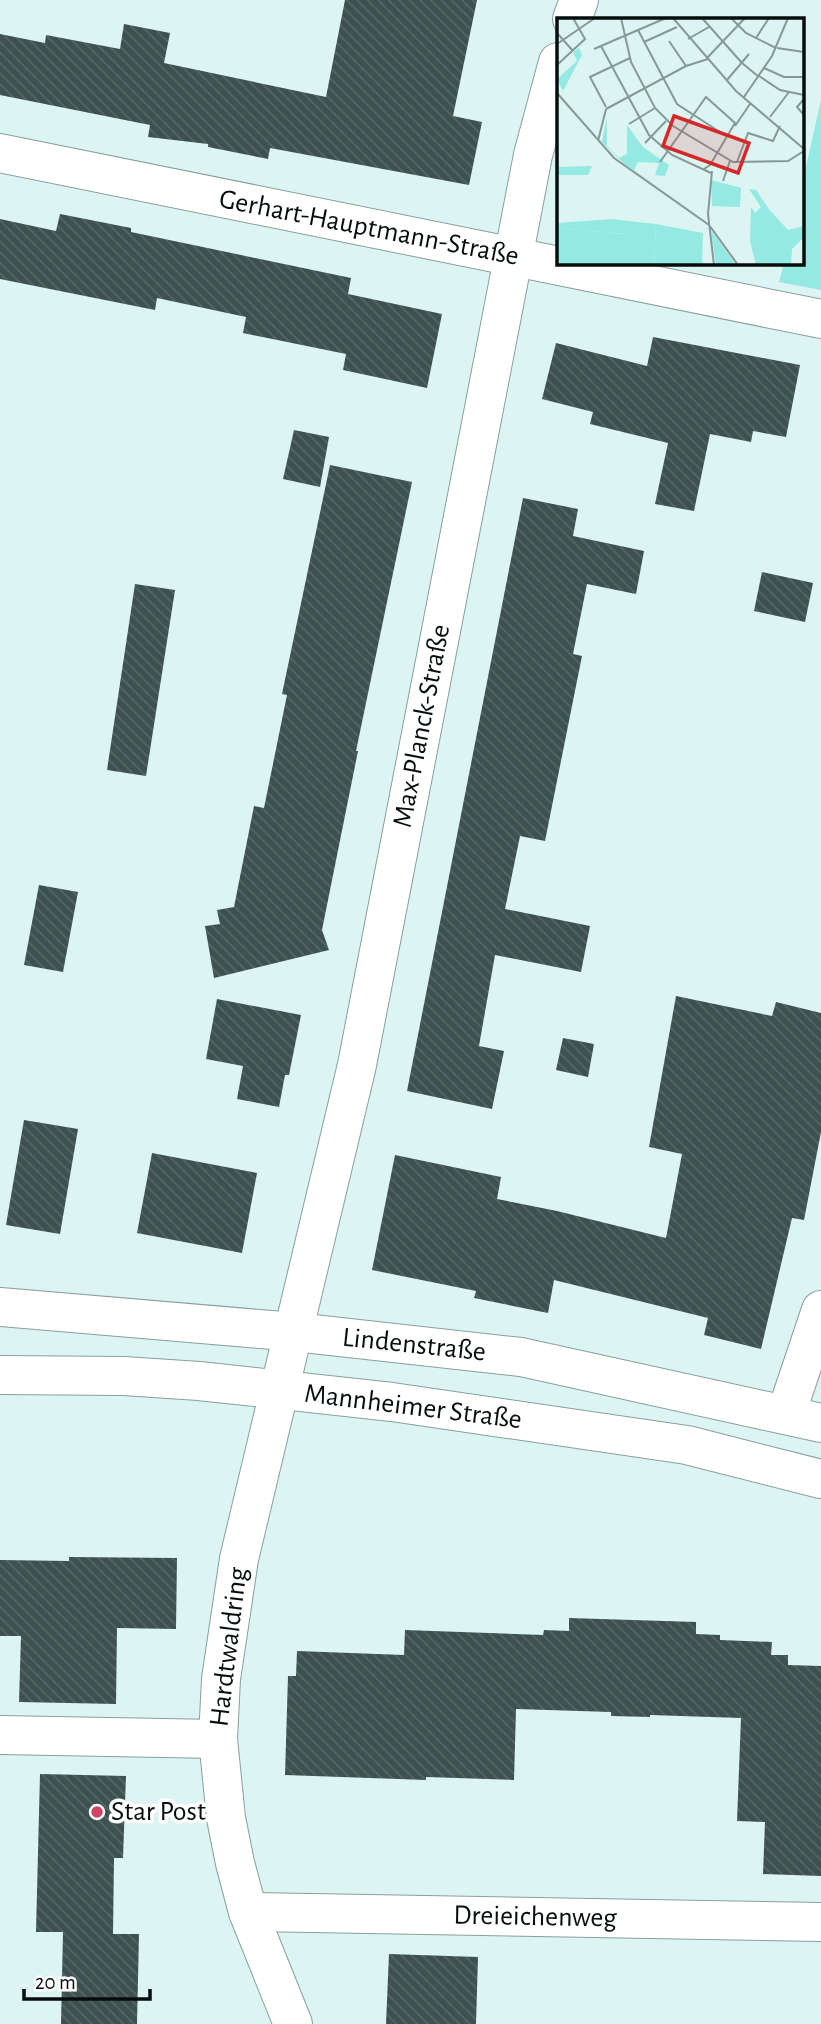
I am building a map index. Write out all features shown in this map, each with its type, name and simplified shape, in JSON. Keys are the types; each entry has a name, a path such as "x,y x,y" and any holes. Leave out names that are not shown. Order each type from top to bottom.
{"street":[{"path":"572,18 579,0"},
{"name":"Max-Planck-Straße","path":"280,1390 357,1065 533,155 557,66"},
{"name":"Gerhart-Hauptmann-Straße","path":"0,153 821,319"},
{"name":"Lindenstraße","path":"0,1307 295,1332 521,1357 803,1419"},
{"path":"803,1419 821,1310"},
{"name":"Mannheimer Straße","path":"0,1375 124,1376 199,1381 392,1402 687,1446 821,1479"},
{"name":"Hardtwaldring","path":"280,1390 239,1559 220,1679 218,1739 226,1818 235,1863 248,1912 293,2024"},
{"path":"0,1735 218,1739"},
{"name":"Dreieichenweg","path":"248,1912 821,1922"}],"shaded area":[{"path":"821,100 821,290 779,282 784,264 804,264 804,175"}],"building":[{"path":"345,0 477,0 453,116 482,122 469,185 270,148 268,159 208,147 208,144 148,137 150,125 0,95 0,34 45,43 46,35 120,49 124,24 170,33 164,63 326,97"},
{"path":"60,214 131,228 131,232 351,278 348,294 442,314 427,388 343,370 346,354 243,333 246,317 157,298 155,310 0,279 0,219 56,231"},
{"path":"653,337 800,365 786,437 753,431 751,442 710,434 694,511 655,504 668,443 590,424 593,412 542,399 556,343 647,366"},
{"path":"294,430 329,437 320,487 283,479"},
{"path":"330,465 412,482 322,930 329,950 214,978 205,926 220,924 217,910 234,907 254,806 264,808 287,695 282,694"},
{"path":"523,498 578,509 573,536 644,551 636,594 587,584 573,654 582,656 545,841 520,836 505,909 590,926 581,972 495,955 479,1046 504,1051 492,1109 407,1091"},
{"path":"762,572 813,583 805,622 754,611"},
{"path":"135,584 175,590 146,776 107,770"},
{"path":"39,885 78,892 63,972 24,965"},
{"path":"676,996 772,1016 776,1002 821,1013 821,1132 804,1220 792,1218 761,1349 704,1335 708,1318 554,1280 548,1313 474,1298 476,1291 372,1270 395,1155 501,1177 497,1199 666,1238 682,1154 649,1147"},
{"path":"217,999 301,1015 289,1075 285,1075 279,1107 237,1099 243,1066 206,1059"},
{"path":"563,1038 594,1044 588,1077 556,1070"},
{"path":"24,1120 78,1129 60,1234 6,1225"},
{"path":"152,1153 257,1173 242,1253 137,1233"},
{"path":"69,1557 177,1558 176,1629 117,1628 116,1704 19,1702 21,1636 0,1636 0,1560 69,1561"},
{"path":"569,1618 696,1622 696,1634 720,1635 720,1640 772,1642 771,1655 788,1655 788,1665 821,1666 821,1876 763,1874 765,1822 737,1821 741,1718 611,1716 611,1712 516,1709 514,1780 285,1775 288,1676 296,1676 297,1651 404,1655 405,1630 543,1635 544,1630 569,1631"},
{"path":"40,1774 126,1776 123,1858 114,1858 113,1934 139,1934 137,2024 61,2024 63,1932 36,1932"},
{"path":"389,1954 478,1957 476,2024 386,2024"}],"place":[{"name":"Star Post","path":"97,1812"}]}
